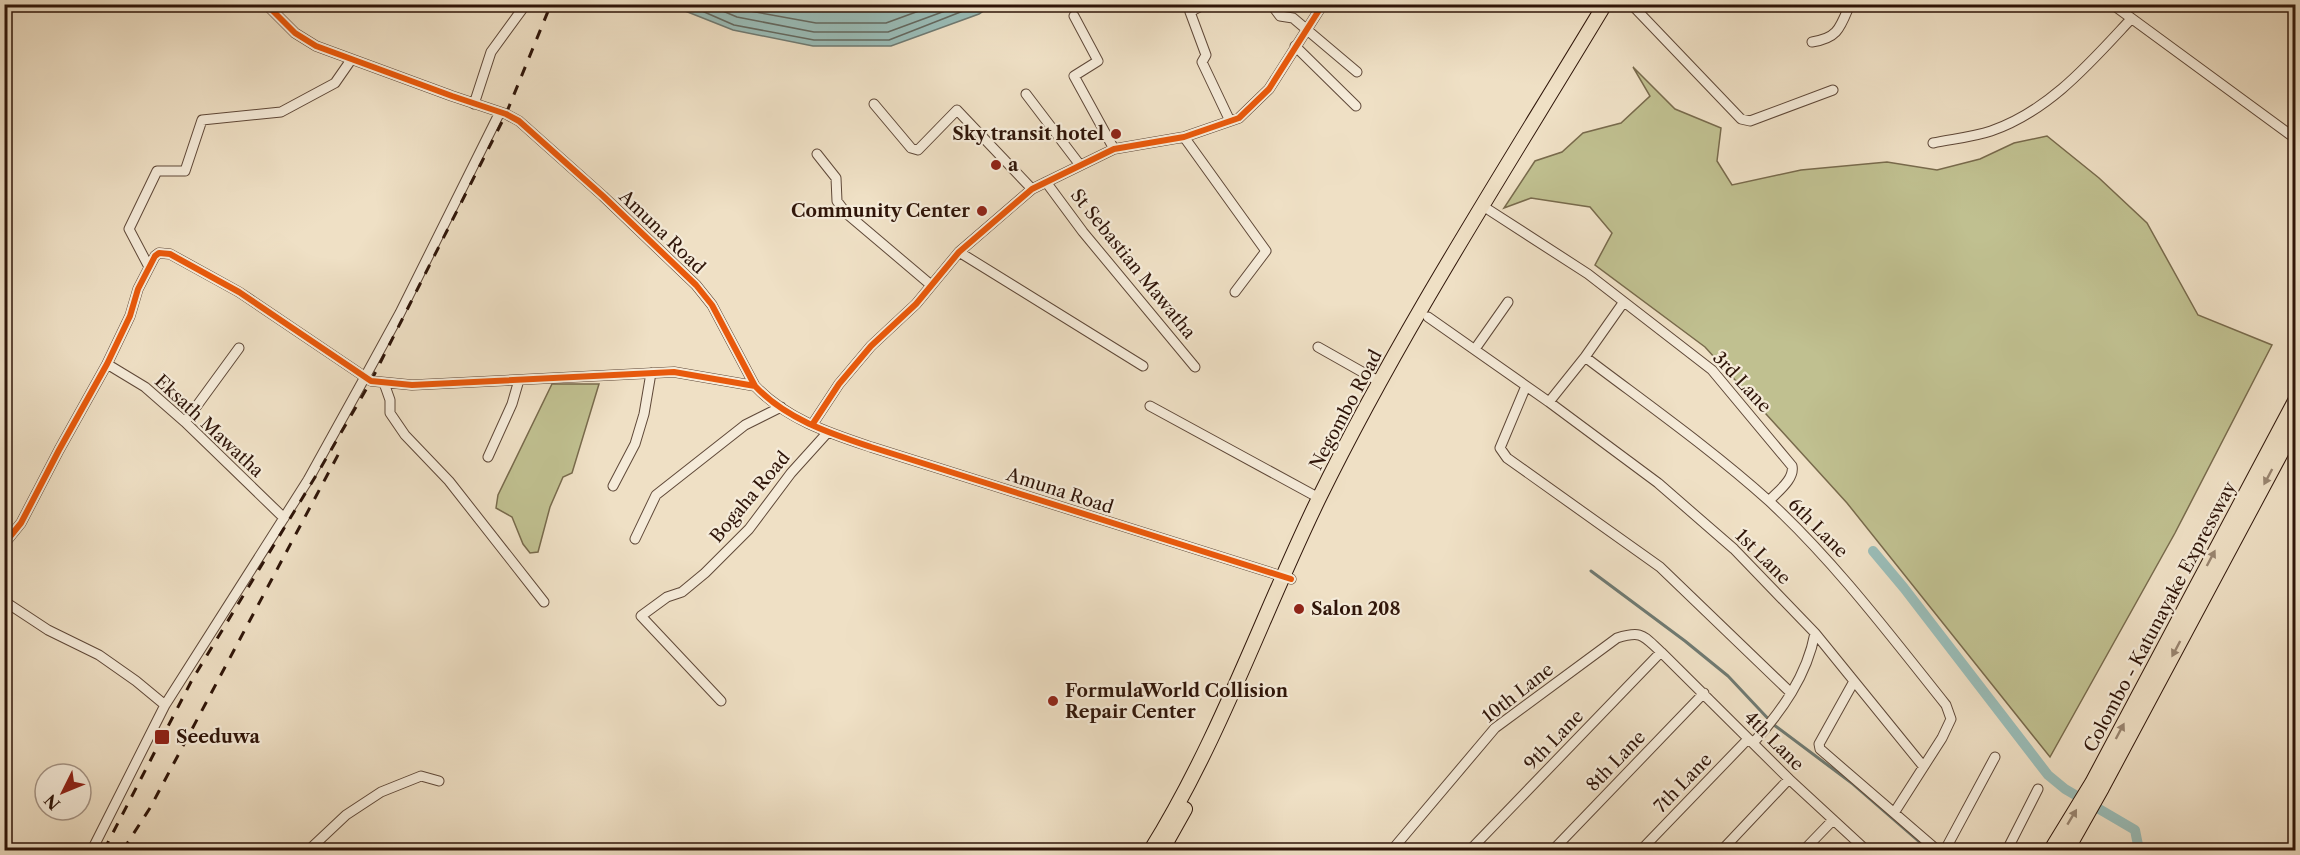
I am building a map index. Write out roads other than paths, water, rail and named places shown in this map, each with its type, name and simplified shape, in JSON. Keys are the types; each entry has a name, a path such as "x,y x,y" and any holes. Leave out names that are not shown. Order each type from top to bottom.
{"highway":[{"name":"Negombo Road","path":"1151,850 1169,821 1215,732 1287,577 1353,449 1606,5"},
{"name":"Negombo Road","path":"1162,850 1223,736 1319,498 1380,382 1482,206 1606,5"},
{"name":"Colombo - Katunayake Expressway","path":"2067,850 2097,785 2295,399"},
{"name":"Colombo - Katunayake Expressway","path":"2051,850 2097,785 2295,425"}],"street":[{"name":"Amuna Road","path":"266,4 295,33 308,42 519,121 564,160 696,285 712,305 755,386 781,407 812,426 1287,577"},
{"path":"474,104 490,52 526,4"},
{"path":"1205,4 1190,12 1206,55 1202,62 1230,122"},
{"path":"1271,4 1280,16 1284,18 1290,16 1357,72"},
{"path":"812,426 845,376 871,346 916,304 959,252 1032,189 1114,149 1184,137 1239,118 1269,89 1323,4"},
{"path":"1631,4 1741,119 1750,121 1833,90"},
{"path":"1812,42 1829,39 1840,28 1850,4"},
{"path":"2112,4 2130,20 2295,139"},
{"path":"1074,15 1098,61 1074,76 1114,149"},
{"path":"1933,143 1992,130 2032,110 2078,76 2130,20"},
{"path":"1295,46 1356,106"},
{"path":"149,267 129,229 157,171 185,171 202,120 281,112 335,83 351,60"},
{"path":"1026,94 1080,165"},
{"path":"874,104 911,148 918,150 957,110 1032,189"},
{"path":"92,850 165,705 308,480 365,377 400,313 500,112"},
{"path":"1184,137 1266,251 1235,292"},
{"path":"817,154 836,178 837,201 846,213 931,285"},
{"name":"St Sebastian Mawatha","path":"1046,182 1083,232 1195,367"},
{"name":"3rd Lane","path":"1490,210 1588,274 1712,370 1792,466 1791,476 1769,501"},
{"path":"959,252 1143,366"},
{"path":"4,544 21,523 58,450 107,364 130,316 138,289 159,253 170,254 239,292 371,381 412,385 674,372 755,386"},
{"path":"1475,349 1508,302"},
{"path":"1550,402 1623,303"},
{"name":"1st Lane","path":"1428,317 1550,402 1658,483 1734,549 1815,633 1853,683 1923,766"},
{"path":"1318,346 1380,382"},
{"path":"185,422 239,348"},
{"name":"6th Lane","path":"1585,357 1675,425 1769,501 1839,572 1946,705 1951,720 1923,766"},
{"name":"Eksath Mawatha","path":"107,364 145,387 185,422 284,518"},
{"path":"613,486 635,444 644,414 651,373"},
{"path":"488,457 512,404 519,380"},
{"path":"384,383 390,400 390,413 405,435 449,481 544,602"},
{"path":"1526,386 1500,448 1507,458 1660,567 1791,693"},
{"path":"1150,406 1319,498"},
{"path":"635,539 656,495 745,425 781,407"},
{"name":"Bogaha Road","path":"721,702 641,616 667,597 682,592 705,573 749,529 791,473 828,432"},
{"path":"4,601 48,630 99,655 165,705"},
{"name":"10th Lane","path":"1392,850 1496,728 1617,638 1633,633 1641,635 1661,652"},
{"name":"7th Lane","path":"1641,850 1768,726 1791,693 1810,655 1815,633"},
{"name":"4th Lane","path":"1661,652 1866,850"},
{"name":"9th Lane","path":"1470,850 1661,652"},
{"path":"1853,683 1819,744 1820,749 1936,850"},
{"name":"8th Lane","path":"1552,850 1704,693"},
{"path":"1945,850 1995,757"},
{"path":"1894,813 1923,766"},
{"path":"311,850 346,815 381,792 421,776 439,780"},
{"path":"1722,850 1789,778"},
{"path":"2007,850 2037,789"},
{"path":"1804,850 1833,820"}],"water":[{"path":"992,4 979,14 891,46 813,46 733,30 670,5"}],"waterway":[{"path":"1873,551 2048,775 2065,789 2135,830 2139,850"},
{"path":"1591,571 1728,676 1774,725 1853,784 1929,850"}],"railway":[{"path":"104,850 192,680 371,381 506,114 551,4"},
{"path":"123,850 150,808 339,453"}],"place":[{"name":"Sky transit hotel","path":"1116,134"},
{"name":"a","path":"996,165"},
{"name":"Community Center","path":"982,211"},
{"name":"Salon 208","path":"1299,609"},
{"name":"FormulaWorld Collision Repair Center","path":"1053,701"},
{"name":"Seeduwa","path":"162,737"}]}
